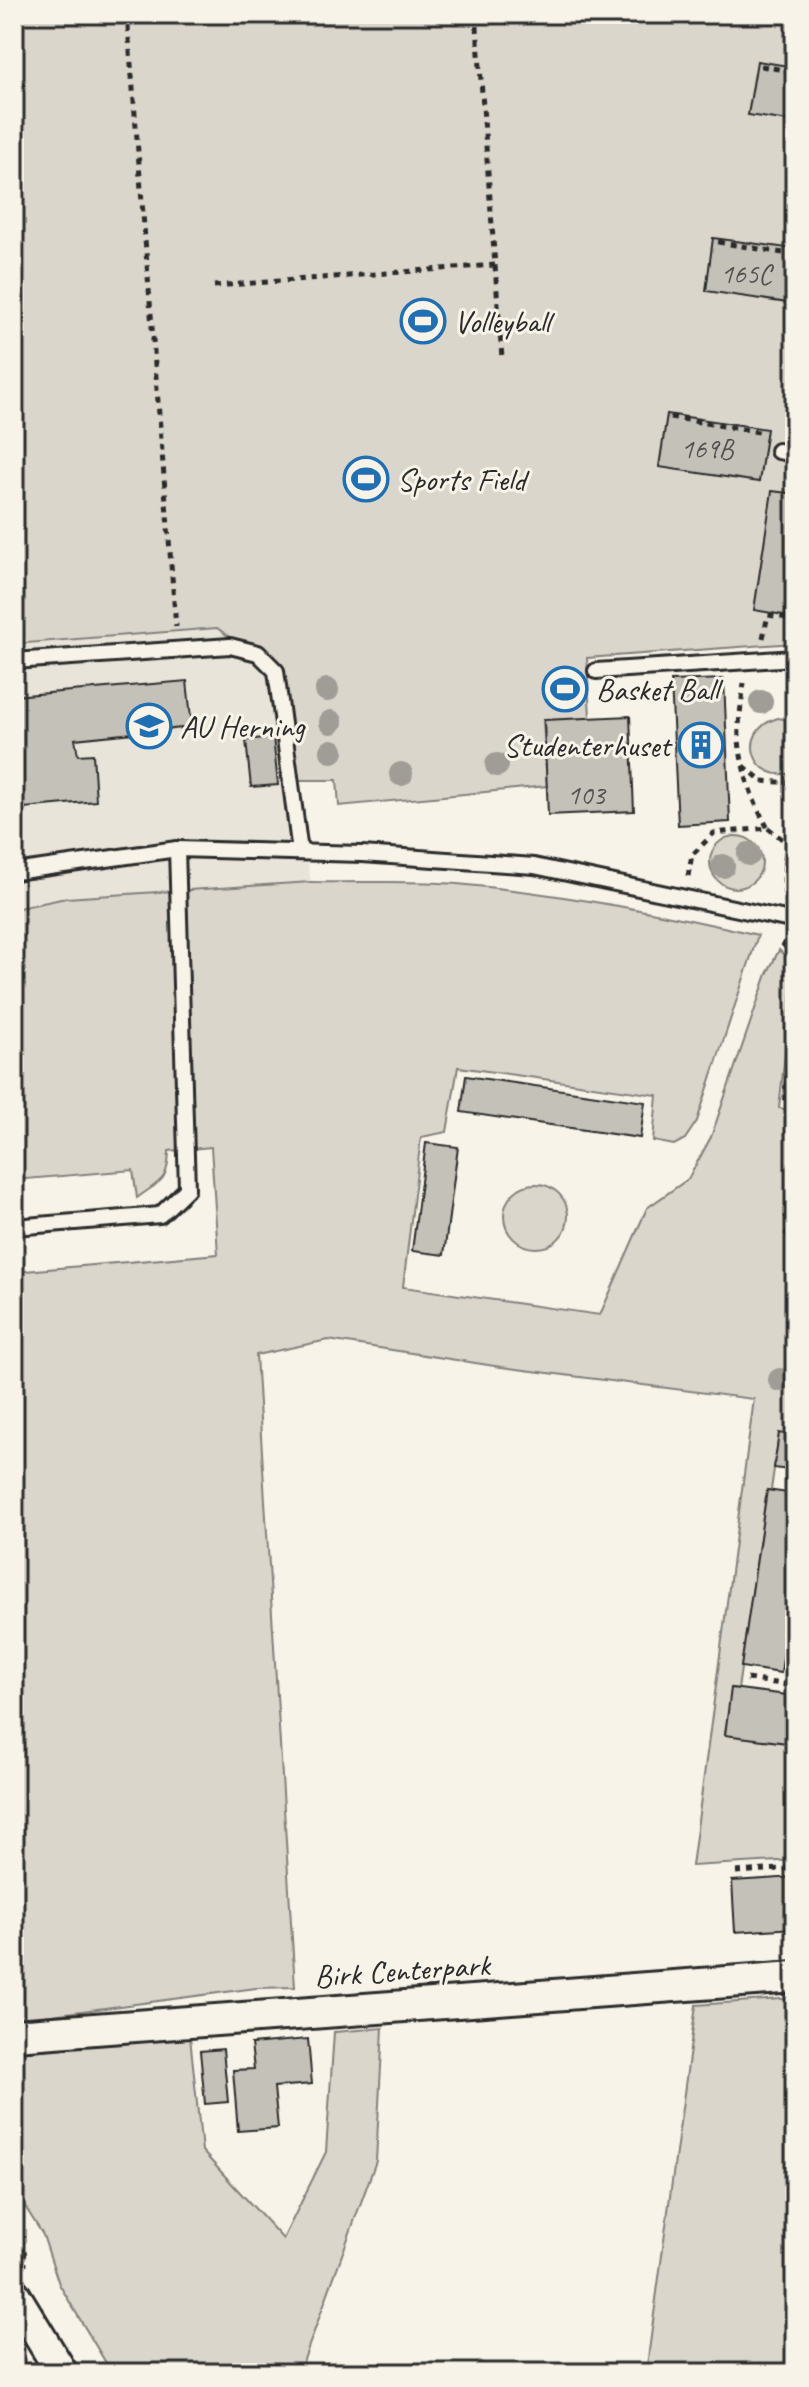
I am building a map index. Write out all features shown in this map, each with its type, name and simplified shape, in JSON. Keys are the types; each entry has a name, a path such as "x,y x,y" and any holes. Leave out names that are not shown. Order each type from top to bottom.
{"street":[{"name":"Birk Centerpark","path":"14,2035 795,1977"},
{"path":"14,2294 62,2373"}],"lane":[{"path":"778,451 795,454"},
{"path":"14,661 230,646 258,653 276,671 300,852"},
{"path":"596,671 795,658"},
{"path":"14,1227 160,1215 187,1189 177,849"},
{"path":"14,872 177,849 300,852 534,866 791,920"}],"path":[{"path":"127,14 178,648"},
{"path":"476,14 502,358"},
{"path":"761,66 795,72"},
{"path":"718,242 795,255"},
{"path":"214,286 495,265"},
{"path":"670,417 779,435"},
{"path":"786,842 768,828 761,816 744,766 739,738 752,661 768,615 795,619"},
{"path":"744,766 762,781 795,783"},
{"path":"791,920 784,860 786,842 795,818"},
{"path":"684,897 692,855 714,833 768,828"},
{"path":"784,860 795,879"},
{"path":"795,1011 784,1104 795,1105"},
{"path":"747,1679 795,1686"},
{"path":"736,1872 795,1868"}],"shaded area":[{"path":"14,14 795,14 795,643 587,658 590,718 543,721 547,786 339,806 337,780 292,780 276,671 217,628 14,644"},
{"name":"AU Herning","path":"217,628 276,671 311,882 67,898 14,909 14,644"},
{"path":"778,718 795,721 795,772 780,774 768,771 754,755 756,733"},
{"path":"736,836 755,843 762,862 755,881 736,888 717,881 710,862 717,843"},
{"path":"311,882 421,882 495,888 608,904 758,935 697,1121 685,1139 674,1145 653,1141 657,1095 458,1067 447,1132 421,1137 403,1287 600,1315 647,1208 688,1179 711,1137 767,974 779,950 795,965 779,1108 795,1111 795,1198 785,1217 792,1221 785,1233 795,1239 795,1436 779,1434 771,1490 767,1490 738,1689 732,1688 725,1735 795,1744 795,1860 692,1866 754,1399 501,1367 328,1340 256,1355 295,1987 256,1988 14,2020 14,1272 218,1254 211,1147 169,1151 167,1169 161,1180 137,1198 133,1170 14,1180 14,909 66,898"},
{"path":"536,1184 554,1190 562,1198 568,1216 562,1234 554,1242 536,1248 518,1242 510,1234 504,1216 510,1198 518,1190"},
{"path":"795,1998 795,2373 646,2373 696,2005"},
{"path":"383,2028 376,2161 299,2373 112,2373 59,2284 43,2235 14,2189 14,2052 190,2037 202,2151 283,2239 326,2152 334,2032"}],"building":[{"path":"757,61 795,67 795,122 748,115"},
{"path":"713,238 795,249 795,304 706,291"},
{"path":"667,414 767,429 759,482 659,467"},
{"path":"772,491 795,494 795,617 754,610"},
{"name":"Studenterhuset","path":"724,679 730,822 678,825 671,681"},
{"path":"187,681 192,727 75,739 78,755 93,754 96,801 14,809 14,696"},
{"path":"630,716 634,811 548,815 544,720"},
{"path":"273,737 278,785 251,787 246,740"},
{"path":"466,1076 645,1102 640,1138 461,1112"},
{"path":"426,1143 458,1147 444,1255 412,1251"},
{"path":"795,1198 795,1239 785,1234 792,1221 785,1217"},
{"path":"779,1433 795,1436 795,1471 774,1468"},
{"path":"767,1490 795,1494 795,1574 781,1673 741,1667"},
{"path":"731,1688 795,1696 795,1744 725,1735"},
{"path":"795,1877 795,1928 735,1932 732,1881"},
{"path":"308,2039 312,2084 274,2087 278,2128 238,2131 233,2070 254,2069 251,2044"},
{"path":"223,2049 228,2102 205,2104 200,2051"}],"place":[{"name":"Volleyball","path":"423,321"},
{"name":"Sports Field","path":"366,479"},
{"name":"Basket Ball","path":"565,689"},
{"name":"AU Herning","path":"149,726"},
{"name":"Studenterhuset","path":"701,745"}]}
